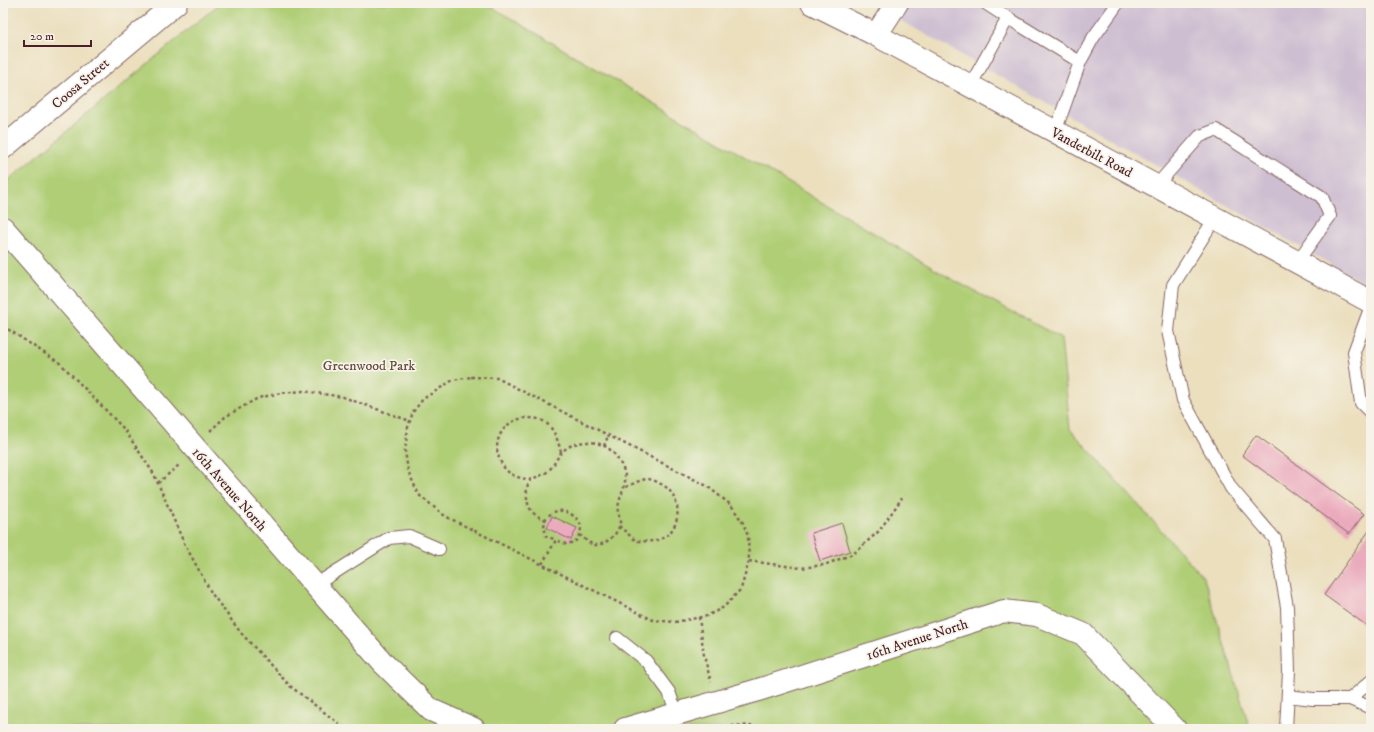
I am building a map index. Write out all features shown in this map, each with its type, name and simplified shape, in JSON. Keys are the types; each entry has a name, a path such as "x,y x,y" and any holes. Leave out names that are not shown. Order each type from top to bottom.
{"street":[{"name":"Coosa Street","path":"3,148 176,3"},
{"name":"Vanderbilt Road","path":"812,3 876,35 1371,302"},
{"path":"876,35 897,3"},
{"name":"16th Avenue North","path":"3,228 384,664 431,710 474,729"},
{"name":"16th Avenue North","path":"625,729 717,702 1004,611 1037,615 1083,634 1175,729"}],"lane":[{"path":"985,3 1080,62"},
{"path":"1055,132 1080,62 1093,38 1118,3"},
{"path":"970,86 1008,18"},
{"path":"1156,186 1200,136 1216,130 1322,197 1330,216 1297,262"},
{"path":"1215,218 1173,284 1168,331 1183,400 1231,488 1276,539 1287,607 1289,671 1286,729"},
{"path":"1371,306 1354,352 1361,403 1371,413"},
{"path":"315,585 389,538 409,536 439,549"},
{"path":"617,638 646,662 669,692 677,714"},
{"path":"1350,699 1371,681"},
{"path":"1288,696 1314,699 1350,699 1371,708"}],"path":[{"path":"3,326 61,364 124,429 154,474 184,543 212,594 241,633 290,686 346,729"},
{"path":"471,377 497,378 608,436 707,486 732,505 743,523 748,536 749,561 741,589 724,607 707,616 674,622 653,620 445,516 419,495 408,471 405,451 413,412 423,399 453,380 471,377"},
{"path":"158,483 225,417 258,398 281,393 303,391 343,397 410,421"},
{"path":"532,480 513,476 505,470 500,462 497,445 499,435 507,425 520,419 532,418 543,421 553,431 561,453"},
{"path":"604,446 608,436"},
{"path":"546,520 531,511 527,504 526,491 529,483 549,470 564,450 585,442 597,443 607,448 617,458 622,467 626,480 617,513 620,523 613,538 595,545 587,541 580,534"},
{"path":"619,526 636,541 648,542 659,540 668,534 674,527 677,515 678,504 673,495 668,488 657,481 647,479 623,488"},
{"path":"749,561 800,568 824,565 853,554 879,531 902,498"},
{"path":"558,511 567,512 576,518 581,527 580,534 575,542 566,544 546,536 544,526 546,518 558,511"},
{"path":"542,564 556,540"},
{"path":"699,617 704,656 717,702"},
{"path":"720,729 724,727 751,725 771,729"}],"shaded area":[{"path":"870,3 1371,3 1371,287"}],"green space":[{"name":"Greenwood Park","path":"220,3 485,3 948,277 1061,338 1070,429 1204,578 1250,729 3,729 3,185"}],"building":[{"path":"1256,435 1364,514 1349,534 1242,455"},
{"path":"552,516 577,528 571,540 547,528"},
{"path":"842,523 850,551 820,561 811,533"},
{"path":"1371,528 1371,627 1370,628 1324,595"}]}
